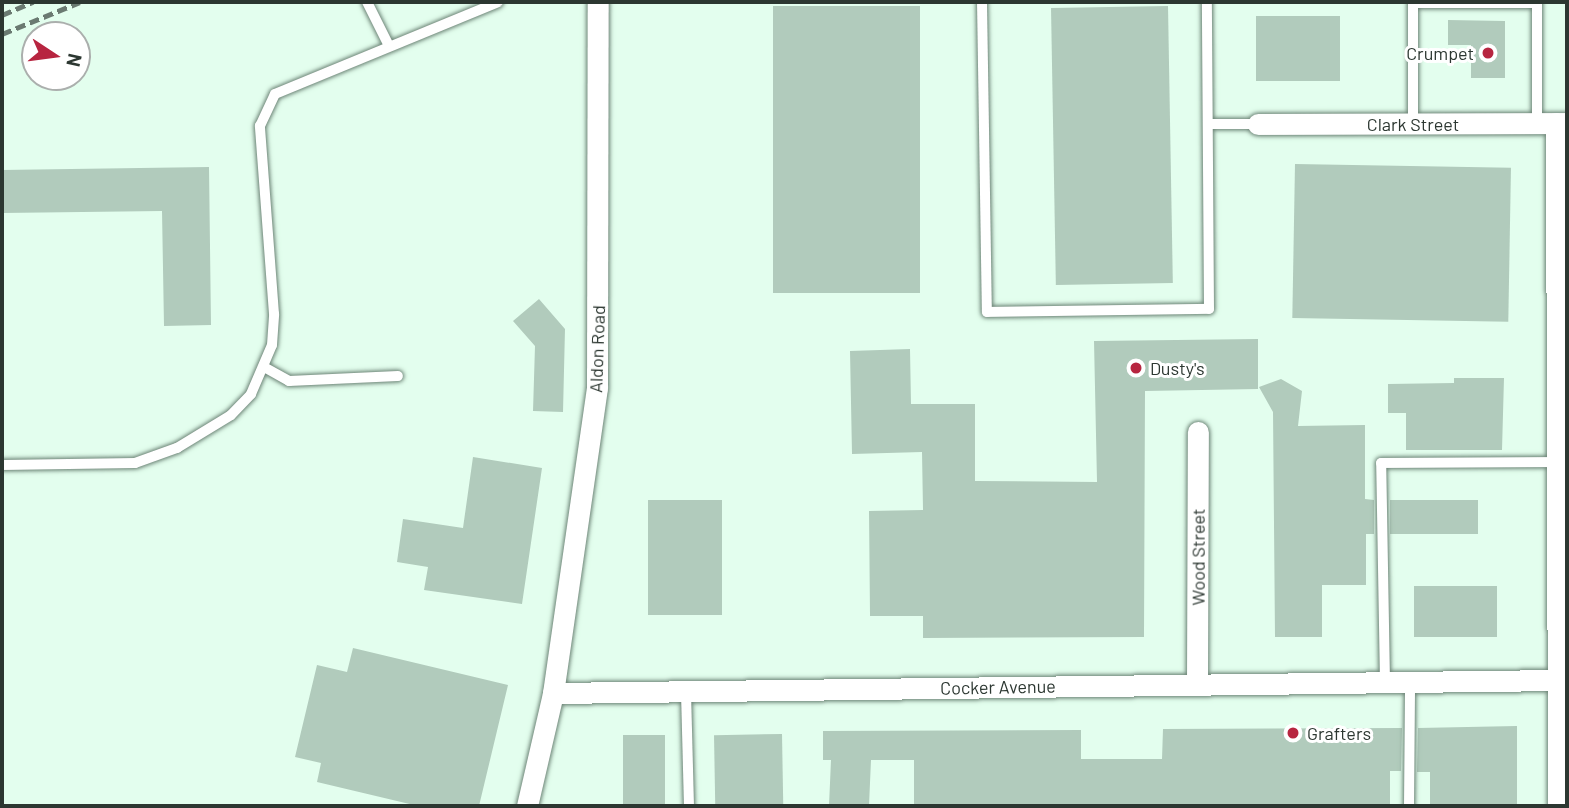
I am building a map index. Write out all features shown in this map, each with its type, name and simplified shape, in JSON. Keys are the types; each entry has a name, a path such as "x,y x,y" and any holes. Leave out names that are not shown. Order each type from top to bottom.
{"street":[{"name":"Aldon Road","path":"553,693 597,388 598,2"},
{"path":"1553,123 1562,212 1558,462 1558,806"},
{"name":"Clark Street","path":"1258,124 1553,123"},
{"name":"Wood Street","path":"1197,683 1198,432"},
{"name":"Cocker Avenue","path":"553,693 1559,680"},
{"path":"527,806 553,693"}],"lane":[{"path":"367,2 388,46"},
{"path":"2,464 119,464 156,457 231,415 251,394 264,367 274,314 260,126 275,94 498,2"},
{"path":"982,2 987,312 1209,309 1207,2"},
{"path":"1413,124 1413,3 1536,4 1553,123"},
{"path":"1209,124 1258,124"},
{"path":"264,367 289,381 398,376"},
{"path":"1385,682 1381,463 1558,462"},
{"path":"1409,806 1410,681"},
{"path":"686,692 689,806"}],"building":[{"path":"773,6 920,6 920,293 773,293"},
{"path":"1168,6 1173,283 1056,285 1051,8"},
{"path":"1256,16 1340,16 1340,81 1256,81"},
{"path":"1448,20 1505,21 1505,78 1471,78 1471,45 1448,45"},
{"path":"1295,164 1511,168 1508,322 1292,318"},
{"path":"209,167 211,325 164,326 162,211 2,213 2,170"},
{"path":"539,299 565,329 563,412 533,411 535,346 513,321"},
{"path":"1258,339 1258,389 1145,391 1144,637 923,638 923,616 870,616 869,511 923,510 922,452 852,454 850,351 910,349 911,404 975,404 975,481 1097,482 1094,341"},
{"path":"1454,378 1504,378 1502,450 1406,450 1406,413 1388,413 1388,384 1454,383"},
{"path":"1281,379 1302,391 1298,426 1365,425 1365,499 1374,500 1374,534 1366,534 1366,585 1322,585 1322,637 1275,637 1273,412 1259,387"},
{"path":"473,457 542,468 522,604 424,590 428,567 397,562 403,519 463,528"},
{"path":"648,500 722,500 722,615 648,615"},
{"path":"1390,500 1478,500 1478,534 1390,534"},
{"path":"1414,586 1497,586 1497,637 1414,637"},
{"path":"353,648 508,685 479,806 418,806 317,782 321,763 295,757 317,665 347,672"},
{"path":"1517,726 1517,806 1430,806 1430,772 1417,772 1418,728"},
{"path":"1402,728 1401,771 1390,771 1390,806 914,806 914,760 871,760 869,806 829,806 831,760 823,760 823,731 1081,730 1081,759 1162,759 1163,729"},
{"path":"782,734 783,806 715,806 714,735"},
{"path":"623,735 665,735 665,806 623,806"}],"railway":[{"path":"2,15 33,2"},
{"path":"2,34 80,2"}],"place":[{"name":"Crumpet","path":"1488,53"},
{"name":"Dusty's","path":"1136,368"},
{"name":"Grafters","path":"1293,733"}]}
